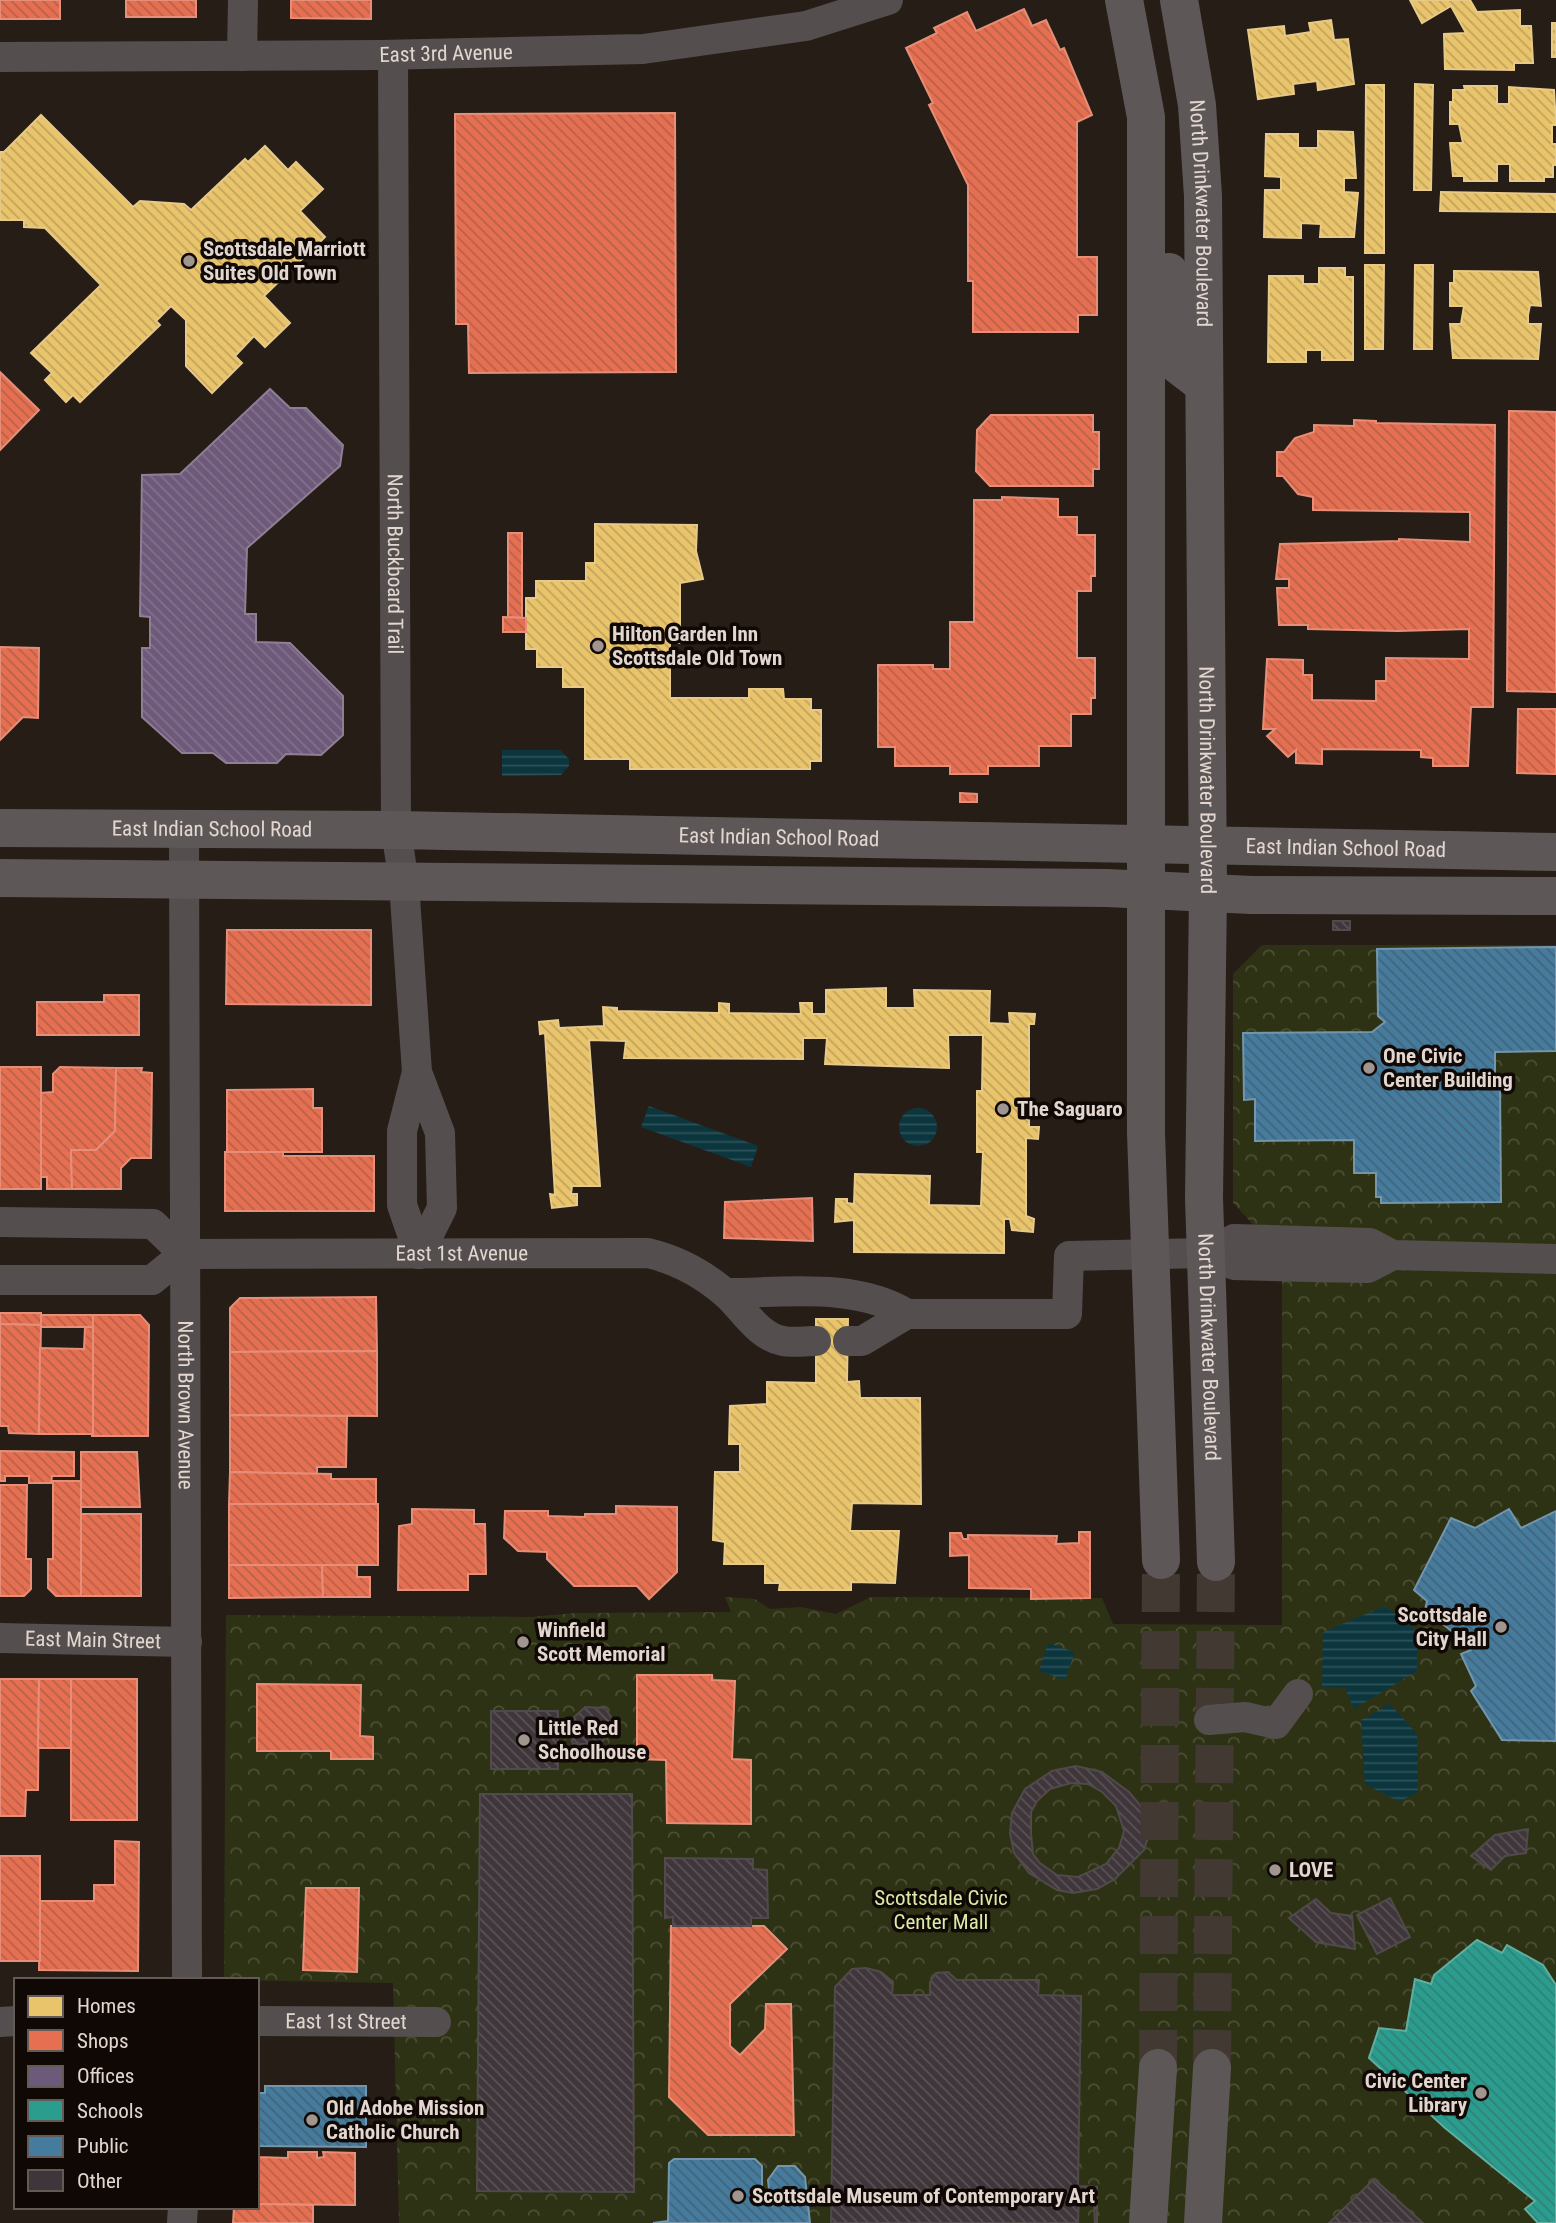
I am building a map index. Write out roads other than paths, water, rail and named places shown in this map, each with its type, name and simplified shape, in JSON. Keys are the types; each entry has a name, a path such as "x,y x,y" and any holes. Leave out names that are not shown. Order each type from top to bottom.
{"main road":[{"path":"1124,0 1146,117 1145,844 1149,1256 1161,1560"},
{"name":"North Drinkwater Boulevard","path":"1179,0 1197,105 1203,196 1208,846 1205,1252 1216,1562"},
{"path":"1146,228 1167,260 1173,345 1178,365 1204,385"},
{"name":"East Indian School Road","path":"0,828 396,830 1556,852"},
{"path":"0,878 1556,896"},
{"path":"1148,2223 1158,2068"},
{"path":"1203,2223 1212,2068"}],"street":[{"path":"242,57 243,0"},
{"name":"East 3rd Avenue","path":"0,57 242,57 643,49 806,26 888,0"},
{"name":"North Buckboard Trail","path":"393,55 396,830 404,883 417,1072 440,1133 442,1208 419,1254"},
{"name":"North Brown Avenue","path":"184,829 187,1978"},
{"name":"North Buckboard Trail","path":"417,1072 402,1131 402,1205 419,1254"},
{"path":"0,1222 153,1224 184,1254 152,1280 0,1280"},
{"name":"East 1st Avenue","path":"184,1254 648,1252 679,1262 726,1293 759,1329 781,1341 816,1341"},
{"path":"848,1341 862,1341 907,1314 1067,1314 1069,1256 1149,1256 1205,1252 1234,1265 1368,1268 1393,1255 1556,1259"},
{"path":"726,1293 854,1295 890,1303 907,1314"},
{"name":"East Main Street","path":"0,1638 187,1642"},
{"path":"1209,1720 1244,1717 1276,1724 1298,1694"},
{"name":"East 1st Street","path":"259,2021 436,2022"}],"water":[{"path":"502,750 560,750 569,759 569,766 561,775 502,776"},
{"path":"649,1106 758,1146 751,1167 641,1127"},
{"path":"918,1108 931,1114 937,1127 931,1140 918,1146 905,1140 899,1127 905,1114"},
{"path":"1385,1606 1417,1631 1417,1671 1354,1709 1345,1688 1322,1687 1323,1632"},
{"path":"1048,1643 1075,1652 1065,1680 1039,1671"},
{"path":"1390,1704 1417,1734 1418,1792 1399,1802 1365,1784 1361,1720"}],"tunnel":[{"path":"1158,2068 1161,1560"},
{"path":"1212,2068 1216,1562"}],"place":[{"name":"Scottsdale Marriott Suites Old Town","path":"189,261"},
{"name":"Hilton Garden Inn Scottsdale Old Town","path":"598,646"},
{"name":"One Civic Center Building","path":"1369,1068"},
{"name":"The Saguaro","path":"1003,1109"},
{"name":"Scottsdale City Hall","path":"1501,1627"},
{"name":"Winfield Scott Memorial","path":"523,1642"},
{"name":"Little Red Schoolhouse","path":"524,1740"},
{"name":"LOVE","path":"1275,1870"},
{"name":"Civic Center Library","path":"1481,2093"},
{"name":"Old Adobe Mission Catholic Church","path":"312,2120"},
{"name":"Scottsdale Museum of Contemporary Art","path":"738,2196"}],"park label":[{"name":"Scottsdale Civic Center Mall","path":"941,1910"}]}
